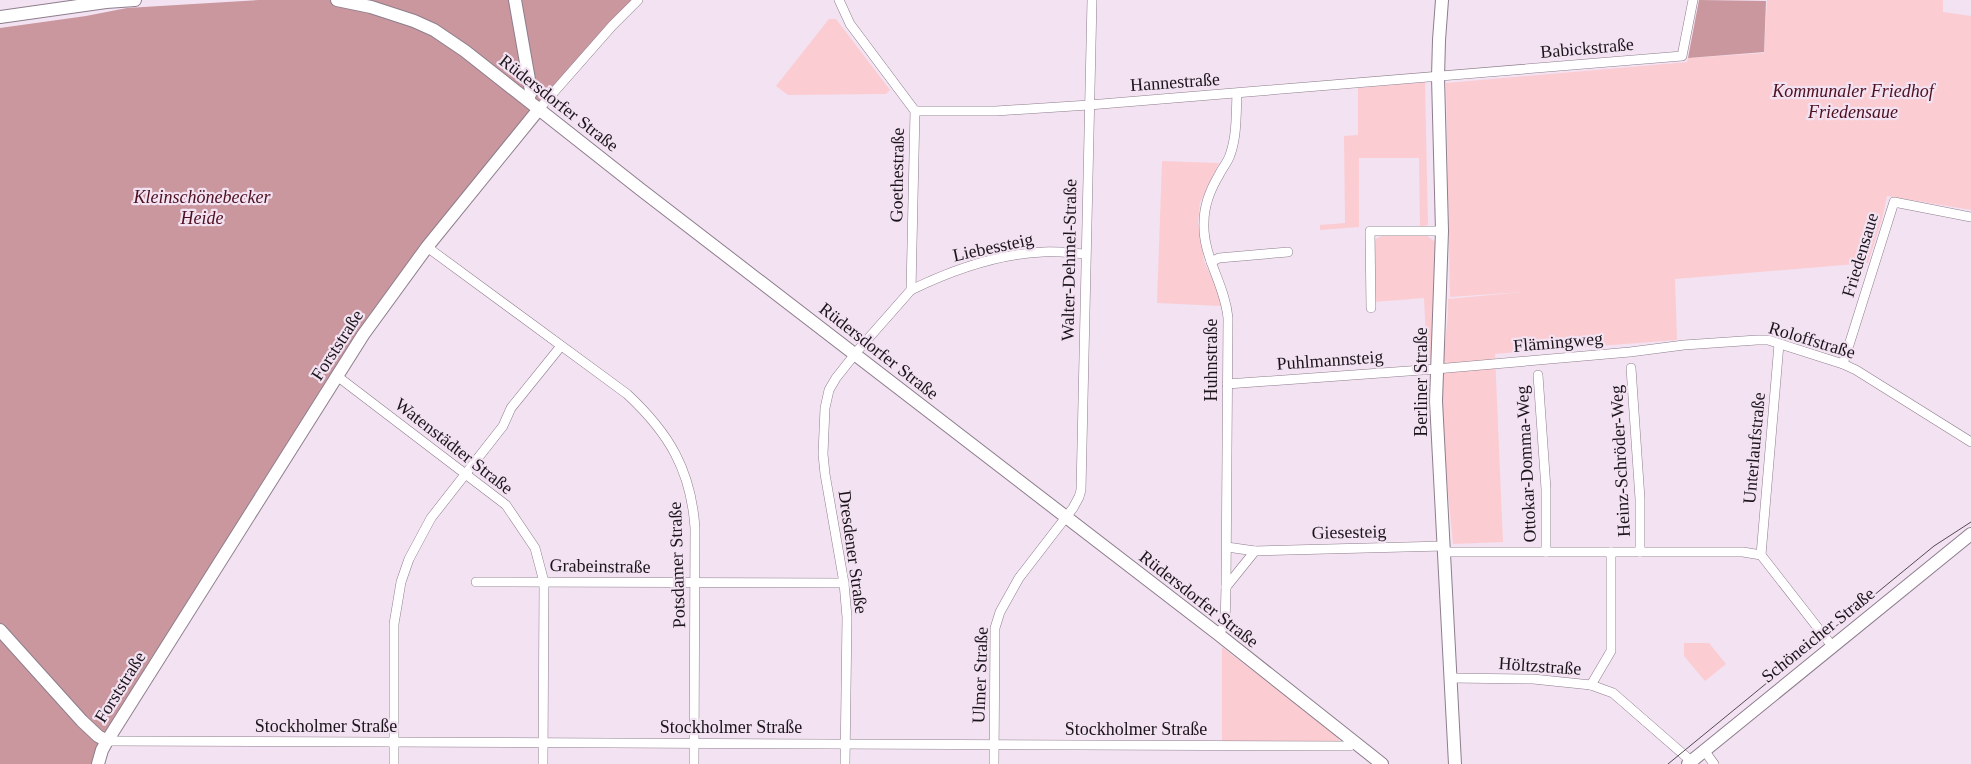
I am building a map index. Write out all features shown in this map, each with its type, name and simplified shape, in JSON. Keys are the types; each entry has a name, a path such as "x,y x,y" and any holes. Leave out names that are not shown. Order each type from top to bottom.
{"street":[{"path":"0,17 108,1 135,0"},
{"name":"Rüdersdorfer Straße","path":"337,0 396,14 434,30 465,51 1218,634 1382,764"},
{"path":"515,0 531,91 528,100"},
{"name":"Forststraße","path":"98,764 107,740 363,335 427,247 539,109 612,26 638,0"},
{"name":"Goethestraße","path":"839,0 850,24 915,111 911,290"},
{"name":"Walter-Dehmel-Straße","path":"1065,517 1079,497 1081,490 1092,0"},
{"name":"Berliner Straße","path":"1442,0 1438,77 1442,231 1436,369 1455,764"},
{"name":"Babickstraße","path":"1438,77 1682,56 1693,0"},
{"name":"Hannestraße","path":"915,111 996,111 1089,105 1438,77"},
{"name":"Huhnstraße","path":"1218,634 1225,625 1227,547 1227,307 1222,286 1204,240 1205,211 1210,192 1230,157 1233,147 1237,94"},
{"name":"Friedensaue","path":"1843,364 1894,202 1971,217"},
{"path":"1371,308 1370,231 1442,231"},
{"name":"Potsdamer Straße","path":"427,247 627,394 662,431 680,460 694,507 696,582 694,764"},
{"name":"Liebessteig","path":"911,290 956,270 999,258 1043,252 1086,254"},
{"path":"1211,262 1219,258 1288,252"},
{"path":"854,354 911,290"},
{"name":"Roloffstraße","path":"1684,345 1768,340 1843,364 1971,442"},
{"name":"Unterlaufstraße","path":"1761,555 1779,344"},
{"name":"Flämingweg","path":"1436,369 1630,352 1684,345"},
{"path":"394,764 394,624 401,582 409,559 426,526 464,474 503,426 511,408 561,346"},
{"name":"Dresdener Straße","path":"845,764 847,617 844,583 825,474 823,431 829,390 854,354"},
{"name":"Heinz-Schröder-Weg","path":"1631,368 1640,499 1640,552"},
{"name":"Puhlmannsteig","path":"1227,384 1436,369"},
{"name":"Ottokar-Domma-Weg","path":"1538,375 1546,489 1546,552"},
{"name":"Watenstädter Straße","path":"337,376 506,505 516,517 535,548 544,582 543,764"},
{"name":"Ulmer Straße","path":"994,764 995,628 1006,601 1019,578 1065,517"},
{"name":"Schöneicher Straße","path":"1689,762 1971,534"},
{"name":"Giesesteig","path":"1227,547 1256,551 1444,549 1546,552 1743,552 1761,555"},
{"path":"1226,587 1256,551"},
{"path":"1591,685 1611,651 1611,552"},
{"path":"1761,555 1832,646"},
{"name":"Grabeinstraße","path":"476,582 571,584 696,582 844,583"},
{"path":"0,630 82,721 98,736 107,740"},
{"name":"Höltzstraße","path":"1451,678 1534,679 1591,685 1613,694 1689,762"},
{"name":"Stockholmer Straße","path":"107,740 543,744 1155,744 1350,746 1354,742"},
{"path":"1704,750 1714,764"}],"green space":[{"name":"Kleinschönebecker Heide","path":"259,0 633,0 369,319 93,764 0,764 0,28 86,16 127,8"},
{"path":"1699,0 1766,1 1764,52 1688,58"},
{"name":"Kommunaler Friedhof Friedensaue","path":"1767,0 1943,0 1943,12 1971,16 1971,210 1887,196 1868,263 1675,279 1677,340 1495,354 1503,542 1453,544 1442,403 1442,372 1448,299 1523,292 1450,297 1446,83 1687,62 1688,58 1764,53"},
{"path":"829,19 836,19 890,90 886,94 788,95 776,86"},
{"path":"1425,82 1428,225 1420,227 1419,158 1359,158 1359,227 1320,230 1320,225 1345,223 1344,136 1358,135 1358,88"},
{"path":"1162,161 1219,163 1200,203 1198,222 1204,261 1218,292 1221,306 1157,303"},
{"path":"1384,235 1426,235 1437,243 1433,358 1427,360 1424,298 1374,302 1374,242 1377,238"},
{"path":"1684,643 1709,643 1726,664 1705,681 1684,656"},
{"path":"1222,647 1338,736 1339,741 1222,741"}],"tram line":[{"path":"1668,764 1934,546 1971,522"}]}
